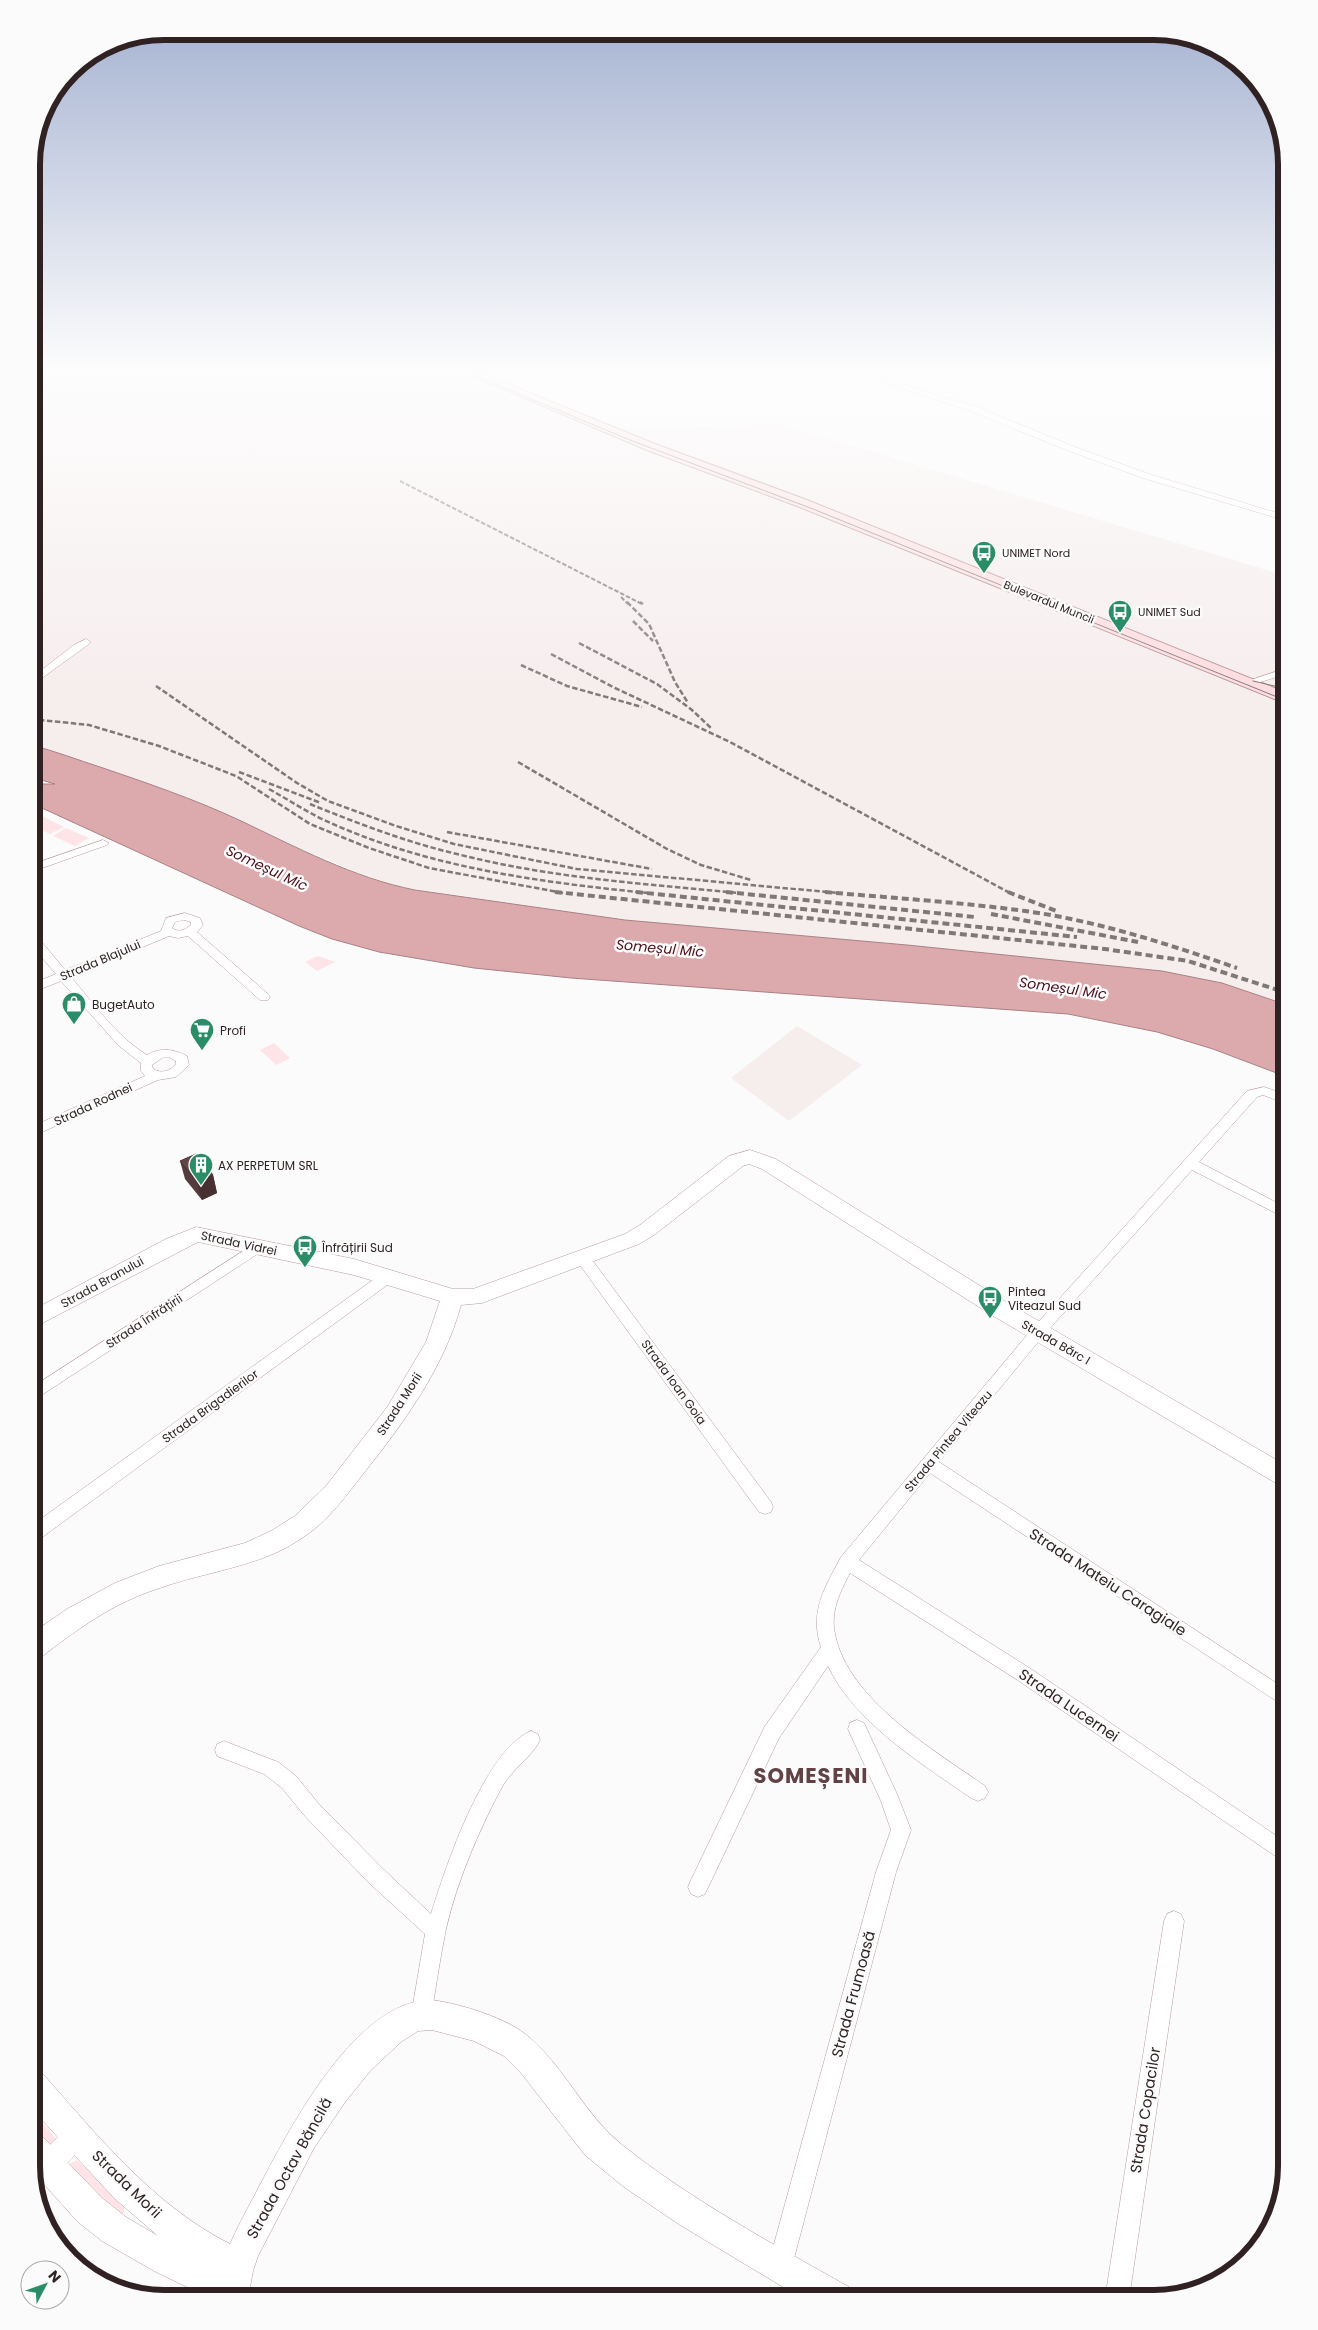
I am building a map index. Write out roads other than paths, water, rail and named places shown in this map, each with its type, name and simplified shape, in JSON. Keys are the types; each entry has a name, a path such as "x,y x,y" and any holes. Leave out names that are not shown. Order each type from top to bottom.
{"main road":[{"name":"Bulevardul Muncii","path":"750,484 1278,695"}],"street":[{"path":"1171,484 1278,516"},
{"path":"40,677 86,642"},
{"path":"1247,683 1278,674"},
{"path":"40,866 103,843"},
{"name":"Strada Blajului","path":"40,985 168,932 180,934 190,932 196,928 198,922 194,918 185,916 174,918 167,923 166,929 168,932"},
{"path":"190,932 264,997"},
{"path":"40,948 132,1052 148,1061"},
{"path":"166,1053 176,1054 182,1059 183,1065 177,1071 167,1076 155,1076 148,1071 146,1064 148,1061 166,1053"},
{"name":"Strada Rodnei","path":"40,1129 155,1076"},
{"name":"Strada Pintea Viteazu","path":"978,1792 917,1748 866,1706 849,1686 829,1650 824,1624 832,1584 847,1562 1038,1332 1252,1094 1264,1091 1278,1096"},
{"name":"Strada Bărc I","path":"582,1257 632,1239 647,1230 736,1160 750,1157 769,1164 1038,1332 1278,1473"},
{"path":"1190,1163 1278,1209"},
{"name":"Strada Vidrei","path":"173,1244 196,1234 389,1276 452,1297"},
{"name":"Strada Branului","path":"40,1316 173,1244"},
{"name":"Strada Înfrățirii","path":"40,1390 257,1247"},
{"path":"452,1297 474,1296 582,1257"},
{"name":"Strada Ioan Goia","path":"582,1257 765,1507"},
{"name":"Strada Brigadierilor","path":"40,1529 389,1276"},
{"name":"Strada Morii","path":"40,1643 90,1608 126,1589 264,1546 305,1522 337,1489 360,1461 399,1406 423,1368 438,1338 449,1312 452,1297"},
{"name":"Strada Mateiu Caragiale","path":"929,1464 1278,1694"},
{"name":"Strada Lucernei","path":"847,1562 1025,1675 1278,1850"},
{"path":"698,1887 772,1732 829,1650"},
{"name":"Strada Frumoasă","path":"780,2266 886,1872 901,1830 890,1800 857,1729"},
{"path":"531,1740 512,1759 486,1797 470,1832 436,1929 421,2016 436,2016 463,2022 501,2035 520,2049 530,2060 595,2144 626,2169 676,2203 822,2290"},
{"path":"224,1750 271,1768 289,1782 318,1816 375,1875 426,1923 436,1929"},
{"name":"Strada Copacilor","path":"1118,2290 1174,1921"},
{"name":"Strada Octav Băncilă","path":"233,2285 251,2235 326,2098 354,2065 394,2028 408,2020 421,2016"},
{"name":"Strada Morii","path":"40,2094 76,2136 152,2210 180,2234 222,2259 233,2285"},
{"path":"40,2155 76,2136"},
{"path":"40,2157 90,2210 114,2229 166,2259 233,2285"}],"water":[{"name":"Someșul Mic","path":"40,748 135,779 222,812 348,870 392,885 415,890 625,920 907,945 1162,971 1222,983 1278,1002 1278,1074 1213,1049 1157,1032 1068,1014 571,978 474,968 379,952 332,939 299,926 40,807 40,784 55,784 40,780"}],"tram line":[{"path":"746,484 813,509 1278,697"},
{"path":"1253,681 1278,687"}],"railway":[{"path":"405,484 642,604"},
{"path":"621,597 628,604"},
{"path":"627,602 649,624 675,682 688,703"},
{"path":"633,621 653,641"},
{"path":"579,643 657,684 692,710 712,729"},
{"path":"551,654 615,688 730,742 1009,892"},
{"path":"521,665 567,686 642,707"},
{"path":"156,686 297,783 328,801 396,826 454,844 577,869 838,893"},
{"path":"40,720 89,725 159,746 236,776 310,824 369,848 429,868 561,893"},
{"path":"518,762 667,849 701,865 751,880"},
{"path":"239,772 321,803"},
{"path":"269,789 322,819 361,836 441,861 565,884 648,893"},
{"path":"310,804 403,839 495,863 564,875 739,893"},
{"path":"447,832 652,869"},
{"path":"555,892 561,893"},
{"path":"636,892 1077,937"},
{"path":"726,892 975,917"},
{"path":"825,892 975,905 1052,915 1132,934 1237,968"},
{"path":"1009,892 1059,912"},
{"path":"561,893 1105,949 1188,961 1278,990"},
{"path":"991,914 1138,942"}],"place":[{"name":"UNIMET Nord","path":"984,574"},
{"name":"UNIMET Sud","path":"1120,633"},
{"name":"BugetAuto","path":"74,1025"},
{"name":"Profi","path":"202,1051"},
{"name":"AX PERPETUM SRL","path":"201,1186"},
{"name":"Înfrățirii Sud","path":"305,1268"},
{"name":"Pintea Viteazul Sud","path":"990,1319"}],"district":[{"name":"SOMEȘENI","path":"811,1775"}]}
